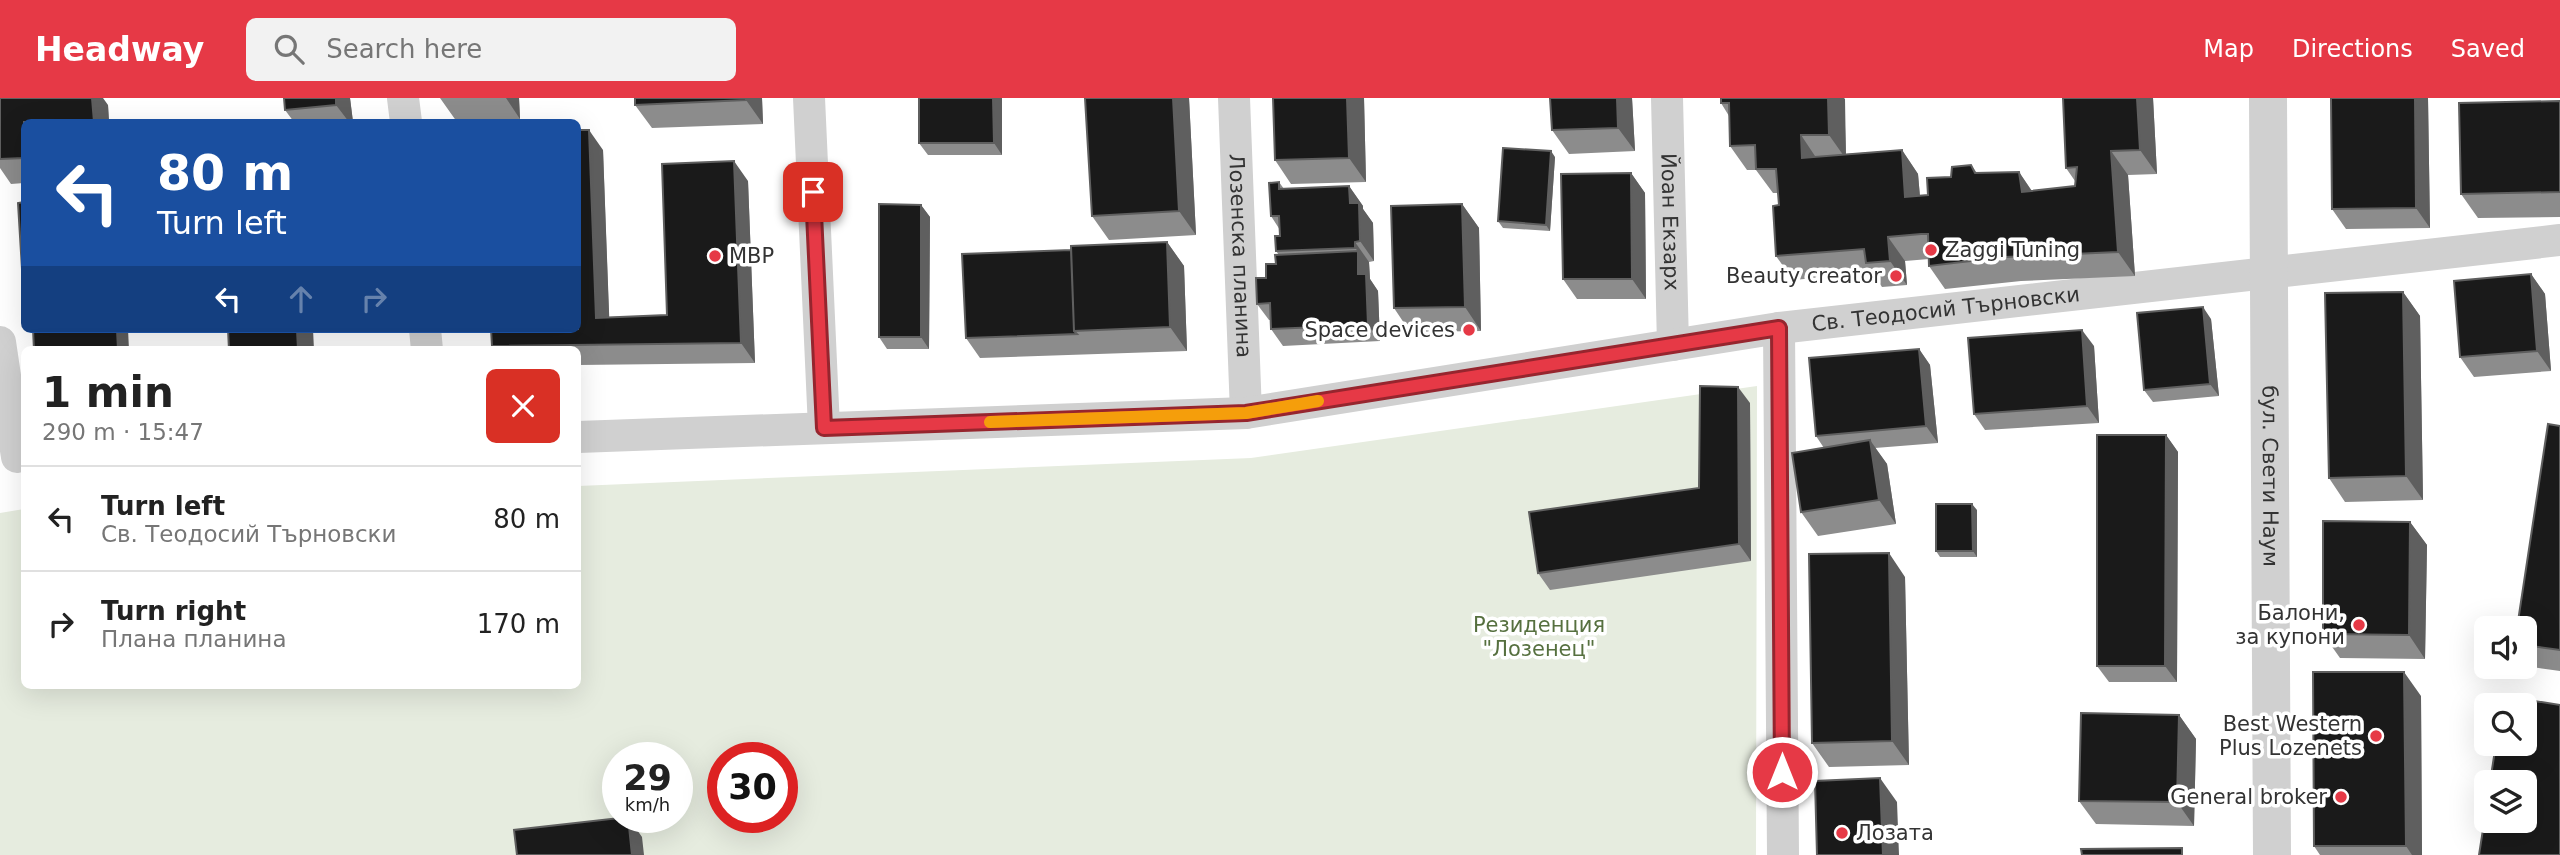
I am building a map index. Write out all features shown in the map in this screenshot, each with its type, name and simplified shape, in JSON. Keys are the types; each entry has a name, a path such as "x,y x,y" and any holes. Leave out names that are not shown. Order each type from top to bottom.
{"street":[{"path":"403,98 405,119"},
{"path":"808,98 824,428"},
{"name":"Лозенска планина","path":"1234,98 1246,413"},
{"name":"Йоан Екзарх","path":"1667,98 1673,345"},
{"name":"бул. Свети Наум","path":"2268,98 2272,855"},
{"name":"Св. Теодосий Търновски","path":"581,437 1246,413 1779,328 2560,240"},
{"path":"1779,328 1783,855"},
{"path":"0,342 14,458"}],"green space":[{"name":"Резиденция \"Лозенец\"","path":"1757,386 1756,855 0,855 0,513 21,510 21,689 581,689 581,486 1251,458"}],"building":[{"path":"0,98 92,98 94,119 21,119 21,158 0,159"},
{"path":"284,98 336,98 336,105 285,110"},
{"path":"635,98 746,98 746,100 635,105"},
{"path":"919,98 993,98 994,143 919,143"},
{"path":"1085,98 1173,98 1179,211 1092,216"},
{"path":"1273,98 1347,98 1349,158 1275,160"},
{"path":"1550,98 1617,98 1618,128 1552,130"},
{"path":"1721,98 1828,98 1829,135 1801,135 1802,158 1902,150 1905,197 1928,195 1927,178 1951,177 1952,167 1971,165 1975,173 2019,172 2022,192 2075,186 2077,167 2066,168 2063,98 2137,98 2140,150 2111,151 2118,252 2005,257 1929,266 1928,234 1921,234 1888,237 1890,261 1866,263 1864,249 1776,256 1773,206 1779,205 1776,169 1756,169 1755,145 1730,146 1729,103 1721,103"},
{"path":"2331,98 2415,98 2416,208 2332,209"},
{"path":"2560,101 2560,192 2461,194 2459,103"},
{"name":"МВР","path":"581,130 589,130 596,318 667,315 662,164 734,161 741,343 492,346 491,333 581,333"},
{"path":"1503,148 1551,151 1546,225 1498,221"},
{"path":"1631,173 1632,279 1563,279 1561,174"},
{"path":"1279,182 1279,189 1349,186 1350,203 1359,203 1360,241 1355,242 1355,248 1276,251 1275,236 1280,236 1279,216 1271,216 1269,183"},
{"path":"21,202 21,252 18,203"},
{"path":"879,204 921,205 921,337 879,337"},
{"path":"1462,204 1465,307 1394,308 1391,206"},
{"path":"1167,242 1170,327 1074,331 1071,246"},
{"path":"1071,250 1074,331 1077,334 966,338 962,254"},
{"path":"1358,251 1358,274 1366,274 1368,325 1271,329 1270,303 1257,304 1256,278 1266,278 1266,264 1276,264 1275,255"},
{"path":"2531,274 2537,351 2460,357 2454,281"},
{"path":"2403,292 2406,476 2329,478 2325,293"},
{"path":"2203,307 2210,384 2144,390 2137,313"},
{"path":"2082,330 2087,406 1974,414 1968,338"},
{"path":"33,333 117,333 118,346 34,346"},
{"path":"228,333 297,333 298,346 229,346"},
{"path":"1919,349 1926,426 1816,436 1809,358"},
{"path":"1700,386 1738,387 1739,544 1538,573 1529,512 1699,488"},
{"path":"2548,424 2560,426 2560,650 2537,647 2537,616 2519,616"},
{"path":"2097,435 2166,435 2165,666 2097,666"},
{"path":"1870,440 1879,500 1801,512 1792,453"},
{"path":"1936,504 1972,504 1973,551 1936,551"},
{"path":"2323,521 2410,522 2409,635 2323,634"},
{"path":"1889,553 1892,741 1812,743 1809,554"},
{"path":"2313,672 2404,672 2406,846 2314,846"},
{"path":"2537,701 2560,705 2560,855 2479,855 2482,833 2537,833 2537,770 2492,770 2494,756 2537,756"},
{"path":"2081,713 2179,715 2177,802 2079,801"},
{"path":"1880,778 1883,855 1817,855 1815,781"},
{"path":"602,820 602,833 630,833 632,855 517,855 514,830"},
{"path":"2182,848 2182,855 2082,855 2081,849"}],"slow traffic":[{"path":"990,422 1246,413 1318,401"}],"place":[{"name":"Zaggi Tuning","path":"1931,250"},
{"name":"МВР","path":"715,256"},
{"name":"Beauty creator","path":"1896,276"},
{"name":"Space devices","path":"1469,330"},
{"name":"Балони, за купони","path":"2359,625"},
{"name":"Best Western Plus Lozenets","path":"2376,736"},
{"name":"General broker","path":"2341,797"},
{"name":"Лозата","path":"1842,833"}],"route":[{"path":"813,192 824,428 1246,413 1779,328 1782,772"}]}
